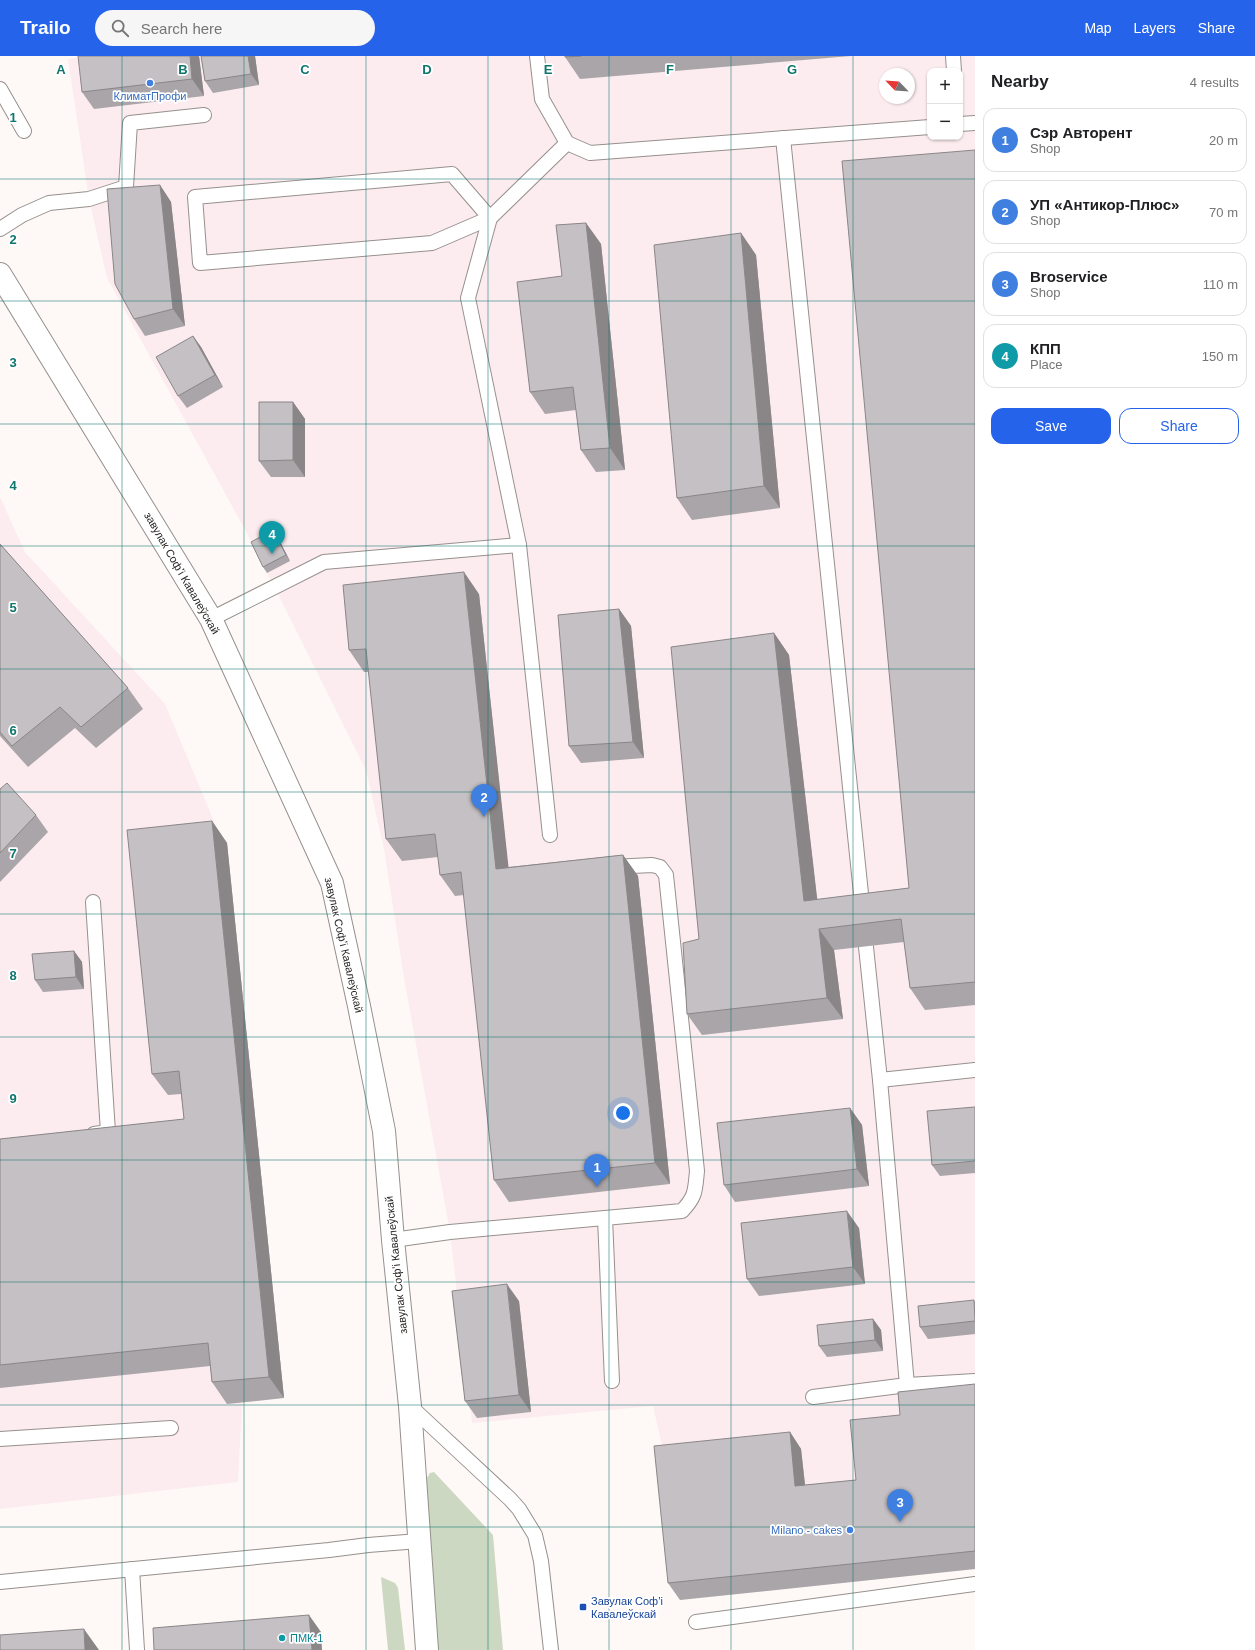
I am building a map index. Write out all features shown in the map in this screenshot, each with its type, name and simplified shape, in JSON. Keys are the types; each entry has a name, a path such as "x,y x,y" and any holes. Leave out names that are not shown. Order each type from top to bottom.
{"street":[{"name":"завулак Софʼі Кавалеўскай","path":"0,274 211,619 332,883 384,1131 393,1240 410,1406 427,1650"}],"lane":[{"path":"537,56 542,99 567,143 590,153 927,127"},
{"path":"953,56 954,68"},
{"path":"0,89 24,131"},
{"path":"0,229 22,215 49,203 89,199 126,187 130,123 204,115"},
{"path":"963,124 975,123"},
{"path":"783,138 863,917"},
{"path":"490,218 452,174 195,197 200,263 432,243 490,218 567,143"},
{"path":"490,218 468,298 519,545 550,835"},
{"path":"211,619 324,562 519,545"},
{"path":"393,1240 450,1232 682,1211 692,1200 695,1190 697,1171 666,875 660,867 652,865 597,868"},
{"path":"77,1136 108,1132 93,902"},
{"path":"866,947 880,1080 907,1385"},
{"path":"880,1080 975,1070"},
{"path":"605,1218 612,1381"},
{"path":"813,1397 907,1385 975,1381"},
{"path":"410,1406 510,1499 519,1508 530,1524 535,1535 541,1561 551,1650"},
{"path":"0,1439 171,1428"},
{"path":"0,1582 329,1550 368,1544 419,1541"},
{"path":"132,1569 137,1650"},
{"path":"696,1622 975,1584"}],"shaded area":[{"path":"89,56 975,56 975,1569 680,1600 666,1463 653,1406 472,1423 450,1232 404,978 384,849 366,770 255,548 107,278 89,199 68,59"},
{"path":"0,497 25,552 165,704 216,826 227,843 284,1398 242,1403 238,1482 0,1509"}],"green space":[{"path":"434,1472 493,1535 503,1650 438,1650 425,1481 430,1473"},
{"path":"381,1577 395,1583 398,1588 405,1650 388,1650"}],"building":[{"path":"78,56 190,56 192,79 82,92"},
{"path":"201,56 248,56 251,74 205,81"},
{"path":"975,150 975,982 910,988 901,919 819,929 827,998 687,1014 683,943 699,939 671,647 774,633 804,901 909,888 842,161"},
{"path":"160,185 173,309 134,319 115,284 107,189"},
{"path":"586,223 610,448 581,450 573,387 530,392 517,282 562,276 556,225"},
{"path":"741,233 764,486 677,498 654,245"},
{"path":"193,336 215,375 178,396 156,357"},
{"path":"259,402 293,402 293,460 259,461"},
{"path":"273,530 286,555 263,567 251,542"},
{"path":"0,544 128,688 81,727 60,707 12,746 0,732"},
{"path":"464,572 496,869 623,855 655,1163 494,1180 461,872 440,875 435,834 386,839 366,649 349,650 343,585"},
{"path":"619,609 633,742 569,746 558,615"},
{"path":"7,783 36,815 0,853 0,789"},
{"path":"212,821 269,1377 212,1382 208,1343 0,1365 0,1139 184,1119 179,1071 152,1074 127,830"},
{"path":"74,951 76,977 35,980 32,954"},
{"path":"975,1107 975,1161 932,1165 927,1111"},
{"path":"850,1108 857,1169 724,1185 717,1123"},
{"path":"847,1211 853,1267 747,1279 741,1223"},
{"path":"507,1284 519,1395 465,1401 452,1291"},
{"path":"974,1300 975,1321 920,1327 918,1306"},
{"path":"873,1319 875,1340 819,1346 817,1325"},
{"path":"975,1384 975,1551 668,1583 654,1446 790,1432 795,1486 856,1480 850,1420 900,1415 898,1392"},
{"path":"309,1615 312,1650 154,1650 153,1628"},
{"path":"84,1629 85,1650 0,1650 0,1635"}],"place":[{"name":"КлиматПрофи","path":"150,83"},
{"name":"КПП","path":"272,554"},
{"name":"УП «Антикор-Плюс»","path":"484,817"},
{"name":"Сэр Авторент","path":"597,1187"},
{"name":"Broservice","path":"900,1522"},
{"name":"Milano - cakes","path":"850,1530"},
{"name":"Завулак Софʼі Кавалеўскай","path":"583,1607"},
{"name":"ПМК-1","path":"282,1638"}]}
